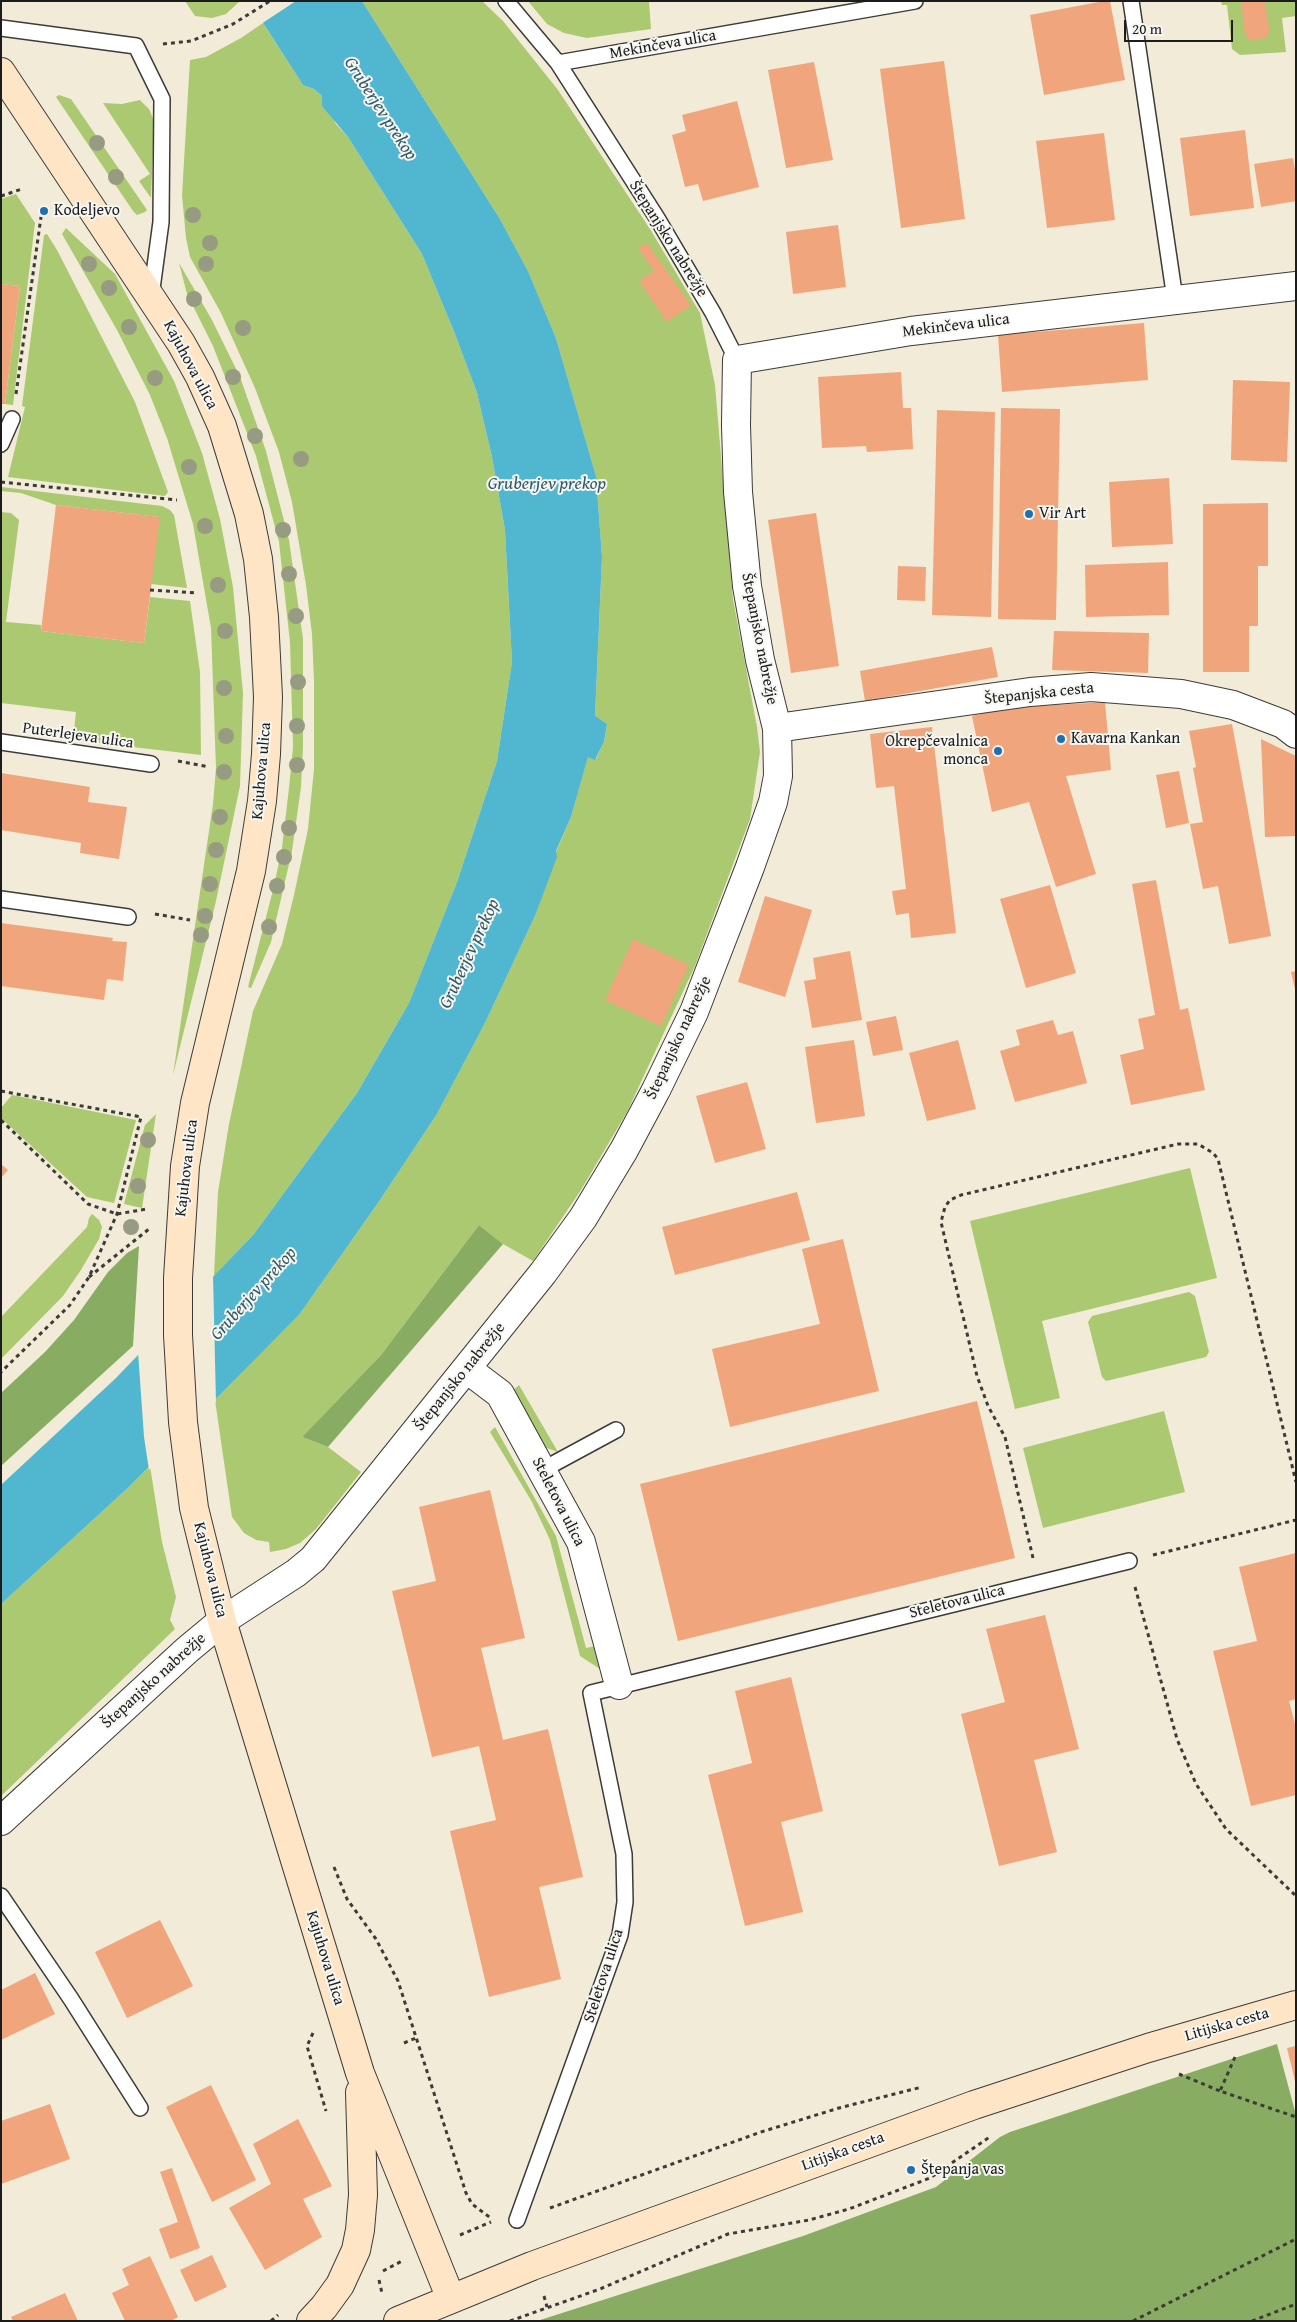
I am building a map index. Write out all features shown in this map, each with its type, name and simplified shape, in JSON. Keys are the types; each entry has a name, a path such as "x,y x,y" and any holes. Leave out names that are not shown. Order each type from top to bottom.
{"main road":[{"name":"Kajuhova ulica","path":"1,72 151,296 200,377 222,426 237,470 258,559 266,656 266,754 262,801 251,871 195,1104 182,1202 178,1344 182,1422 194,1508 222,1621 360,2073 451,2299"},
{"name":"Litijska cesta","path":"398,2321 532,2266 974,2105 1148,2048 1296,2005"},
{"path":"311,2321 340,2285 356,2250 360,2230 364,2195 360,2073"}],"street":[{"name":"Mekinčeva ulica","path":"737,360 911,331 1296,286"},
{"name":"Štepanjsko nabrežje","path":"1,1821 222,1621 296,1573 312,1559 543,1274 583,1218 624,1150 656,1090 694,1012 750,867 773,802 778,776 777,728 760,660 747,586 738,492 737,360"},
{"name":"Štepanjska cesta","path":"777,728 1030,692 1091,688 1181,694 1233,705 1283,724 1296,734"},
{"name":"Steletova ulica","path":"467,1369 500,1394 580,1542 620,1685"}],"lane":[{"name":"Štepanjsko nabrežje","path":"506,1 558,63 657,218 713,313 737,360"},
{"name":"Mekinčeva ulica","path":"558,63 915,1"},
{"path":"1131,1 1175,299"},
{"path":"1,28 136,46 162,100 160,222 151,296"},
{"path":"1,444 12,419"},
{"name":"Puterlejeva ulica","path":"1,742 151,764"},
{"path":"1,899 128,917"},
{"path":"542,1470 616,1430"},
{"name":"Steletova ulica","path":"517,2220 620,1935 626,1880 624,1854 591,1693 1039,1582 1129,1562"},
{"path":"1,1896 71,1999 140,2108"}],"path":[{"path":"136,46 191,41 233,24 270,1"},
{"path":"1,196 22,189"},
{"path":"12,419 41,217"},
{"path":"1,482 177,500"},
{"path":"150,590 197,593"},
{"path":"146,913 190,920"},
{"path":"1,1091 142,1117 117,1214 89,1277 64,1312 1,1372"},
{"path":"1,1120 88,1204 117,1214 147,1209"},
{"path":"1039,1582 1005,1437 988,1406 977,1376 941,1222 944,1207 950,1200 960,1194 1178,1144 1198,1144 1213,1153 1218,1160 1296,1482"},
{"path":"89,1277 182,1202"},
{"path":"1296,1520 1129,1562 1177,1739 1196,1784 1226,1829 1296,1896"},
{"path":"333,1863 347,1900 376,1939 398,1981 466,2193 472,2204 494,2220 517,2220 762,2132 839,2108 924,2086"},
{"path":"404,2043 416,2038"},
{"name":"Litijska cesta","path":"1182,2068 1172,2071 1220,2091 1237,2052 1228,2054"},
{"path":"1220,2091 1296,2117"},
{"path":"510,2321 600,2289 728,2234 809,2220 849,2210 930,2178 998,2131"},
{"path":"1133,2321 1296,2238"},
{"path":"1252,2321 1296,2304"}],"green space":[{"path":"185,1 240,1 226,14 212,18 195,16"},
{"path":"362,1 482,1 503,21 558,90 650,229 700,313 715,385 733,599 760,752 750,819 695,966 627,1112 581,1190 533,1261 503,1244 479,1225 381,1355 302,1437 328,1447 361,1472 316,1529 300,1543 286,1549 270,1552 269,1542 256,1540 244,1533 232,1517 215,1400 299,1315 378,1203 437,1114 485,1023 535,916 556,852 571,817 588,756 596,759 604,742 607,724 595,717 602,557 596,476 556,338 528,271 500,219"},
{"path":"528,1 653,1 649,2 651,29 587,38 564,33 547,24"},
{"path":"1221,1 1296,1 1296,16 1282,18 1286,52 1240,55 1232,49 1227,5 1222,5"},
{"path":"263,23 303,85 314,89 322,96 336,124 348,137 422,254 455,334 477,393 492,457 505,530 512,662 497,761 457,882 409,1003 357,1093 254,1234 214,1276 218,1192 229,1124 253,1011 282,944 294,895 308,829 314,769 312,634 292,502 279,452 255,388 221,313 190,257 186,238 182,195 190,60 206,57 241,38"},
{"path":"59,95 71,99 147,210 145,212 137,215 133,211 56,97"},
{"path":"140,100 149,109 154,121 151,198 139,181 150,174 103,103 122,104"},
{"path":"16,194 35,223 13,405 5,404 20,286 1,284 1,199"},
{"path":"66,228 115,274 174,381 202,453 220,519 233,587 243,693 240,786 216,901 173,1075 213,804 216,768 211,628 193,524 167,438 150,395 117,330 62,234"},
{"path":"47,234 135,402 168,492 165,496 8,477 25,407 22,406 44,235"},
{"path":"179,263 212,320 240,377 266,451 289,540 303,639 301,787 292,851 271,942 251,988 248,987 282,848 289,788 293,747 290,642 279,542 256,456 213,346 187,294"},
{"path":"1,487 162,506 170,510 174,515 187,588 151,584 159,517 56,505 21,493 1,491"},
{"path":"1,512 11,513 19,520 6,622 41,625 41,631 144,643 150,597 190,601 200,672 201,755 73,740 76,712 1,703"},
{"path":"12,1095 136,1120 114,1203 87,1197 1,1118 1,1108"},
{"path":"156,1114 142,1208 124,1204 145,1125"},
{"path":"1190,1168 1217,1278 1042,1321 1060,1398 1015,1409 970,1221"},
{"path":"92,1214 99,1220 102,1227 99,1239 81,1270 63,1296 1,1359 1,1317 87,1227"},
{"path":"479,1225 503,1244 328,1447 302,1437 381,1355"},
{"path":"139,1246 133,1346 1,1466 1,1393 45,1352 74,1320 108,1272 127,1253"},
{"path":"1189,1292 1195,1296 1209,1352 1206,1357 1106,1381 1102,1377 1088,1322 1092,1316"},
{"path":"519,1385 558,1452 544,1447 512,1391"},
{"path":"1164,1411 1185,1492 1043,1528 1023,1448"},
{"path":"495,1427 556,1536 586,1648 600,1645 600,1669 580,1656 550,1540 532,1502 490,1432"},
{"path":"150,1466 162,1542 176,1597 170,1620 175,1629 1,1796 1,1604"},
{"path":"1277,2044 1296,2115 1296,2321 537,2321 803,2236 936,2187 1000,2137 1010,2132"}],"water":[{"name":"Gruberjev prekop","path":"249,1 362,1 500,219 528,271 556,338 596,476 602,557 595,716 607,724 604,742 595,760 588,757 571,817 556,851 557,857 535,916 485,1023 437,1114 378,1203 299,1315 130,1486 1,1604 1,1485 116,1378 254,1234 357,1093 409,1003 457,882 497,761 512,662 505,530 492,457 477,393 422,254 348,137 322,106 322,96 314,89 303,85"}],"pier":[{"path":"247,1 296,1 261,24"},
{"path":"213,1274 216,1402 149,1470 144,1437 138,1352"}],"building":[{"path":"1110,1 1125,80 1044,95 1030,15"},
{"path":"1241,1 1265,1 1269,30 1267,37 1255,40 1248,39 1245,34"},
{"path":"944,61 965,219 901,228 880,69"},
{"path":"814,62 833,160 786,168 768,70"},
{"path":"737,101 759,187 703,201 698,184 685,187 672,135 686,131 682,115"},
{"path":"1245,130 1254,208 1190,216 1180,138"},
{"path":"1104,133 1115,220 1047,228 1036,141"},
{"path":"1293,158 1296,176 1296,201 1261,207 1254,164"},
{"path":"838,225 846,287 793,294 786,232"},
{"path":"647,243 691,305 667,322 639,281 654,271 638,248"},
{"path":"1,284 20,286 5,404 1,404"},
{"path":"1144,323 1148,380 1002,392 998,335"},
{"path":"901,372 903,408 911,408 913,449 867,452 866,446 822,448 818,377"},
{"path":"1233,380 1290,382 1287,462 1231,460"},
{"name":"Vir Art","path":"1001,408 1060,409 1056,620 998,619"},
{"path":"937,410 995,412 991,617 932,615"},
{"path":"1169,478 1173,544 1112,547 1109,482"},
{"path":"1268,503 1268,566 1258,566 1258,626 1249,626 1249,672 1203,672 1203,504"},
{"path":"56,505 160,517 144,643 41,631"},
{"path":"816,513 839,666 791,673 768,520"},
{"path":"1168,562 1169,615 1086,617 1085,565"},
{"path":"898,566 926,567 925,601 897,600"},
{"path":"1054,631 1149,633 1148,673 1052,670"},
{"path":"992,647 998,677 865,701 860,671"},
{"path":"1105,702 1111,770 1066,776 1096,874 1056,887 1029,802 992,812 972,716 1006,708"},
{"path":"1232,724 1271,936 1229,944 1218,886 1203,889 1190,824 1203,822 1193,768 1196,767 1189,731"},
{"path":"932,727 956,933 911,938 909,913 896,915 892,891 906,889 894,786 876,788 870,734"},
{"path":"1261,739 1296,756 1296,836 1265,837"},
{"path":"1179,771 1189,823 1166,828 1156,775"},
{"path":"1,773 90,787 88,802 127,807 119,859 80,853 81,843 1,830"},
{"path":"1156,880 1180,1010 1188,1008 1205,1090 1131,1105 1120,1055 1144,1049 1138,1019 1155,1015 1132,884"},
{"path":"1050,885 1076,973 1026,988 1000,899"},
{"path":"765,896 812,910 785,997 738,982"},
{"path":"1,923 113,938 112,941 127,942 123,981 107,979 104,1000 1,986"},
{"path":"633,939 689,965 661,1026 605,1000"},
{"path":"850,951 862,1020 812,1028 804,981 816,979 813,958"},
{"path":"1296,971 1296,989 1295,989 1291,972"},
{"path":"896,1016 903,1050 873,1056 866,1022"},
{"path":"1053,1020 1058,1035 1073,1031 1087,1083 1015,1102 1000,1051 1020,1045 1016,1030"},
{"path":"854,1040 865,1116 816,1123 805,1047"},
{"path":"958,1040 976,1109 927,1121 909,1053"},
{"path":"747,1082 766,1149 715,1163 696,1096"},
{"path":"1,1164 8,1170 1,1178"},
{"path":"797,1192 810,1240 675,1275 662,1227"},
{"path":"843,1239 879,1391 730,1427 712,1349 820,1324 802,1249"},
{"path":"977,1401 1015,1558 678,1641 640,1484"},
{"path":"490,1490 525,1638 481,1648 503,1740 548,1729 583,1877 539,1887 561,1979 489,1997 450,1831 496,1820 479,1746 432,1757 392,1591 436,1581 419,1507"},
{"path":"1296,1553 1296,1699 1289,1701 1296,1728 1296,1795 1251,1806 1213,1651 1257,1641 1239,1567"},
{"path":"1045,1615 1079,1749 1034,1760 1057,1852 999,1866 961,1714 1005,1702 986,1629"},
{"path":"791,1677 823,1811 781,1822 803,1912 745,1926 708,1775 752,1763 735,1691"},
{"path":"160,1920 193,1986 127,2018 95,1952"},
{"path":"35,1973 55,2014 1,2040 1,1990"},
{"path":"1296,2046 1296,2081 1295,2081 1287,2048"},
{"path":"211,2085 256,2180 212,2202 166,2107"},
{"path":"50,2104 70,2159 1,2184 1,2121"},
{"path":"298,2119 332,2186 303,2199 322,2237 265,2270 229,2208 271,2184 253,2144"},
{"path":"172,2168 200,2248 170,2259 159,2229 178,2222 160,2172"},
{"path":"212,2255 227,2287 195,2302 180,2270"},
{"path":"150,2256 178,2317 171,2321 125,2321 112,2293 129,2285 122,2269"},
{"path":"65,2293 78,2321 13,2321 11,2317"}],"place":[{"name":"Kodeljevo","path":"44,211"},
{"name":"Vir Art","path":"1029,514"},
{"name":"Kavarna Kankan","path":"1061,739"},
{"name":"Okrepčevalnica monca","path":"998,751"},
{"name":"Štepanja vas","path":"911,2170"}]}
